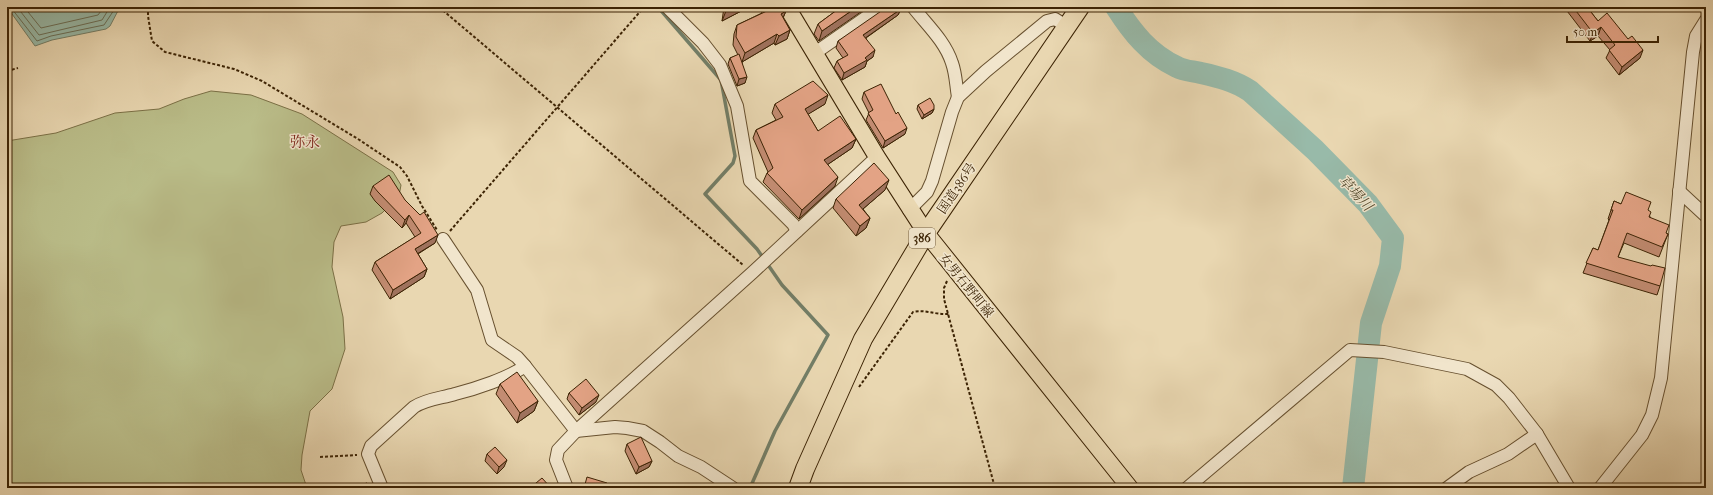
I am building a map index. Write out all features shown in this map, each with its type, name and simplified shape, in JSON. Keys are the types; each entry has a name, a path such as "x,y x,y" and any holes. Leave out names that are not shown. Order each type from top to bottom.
{"highway":[{"name":"国道386号","path":"798,488 805,469 864,339 926,233 1080,7"}],"main road":[{"name":"女男石野町線","path":"787,7 877,157 926,233 1130,488"}],"street":[{"path":"667,7 703,43 720,65 737,106 750,181 793,224 797,231"},
{"path":"815,53 881,7"},
{"path":"913,7 940,39 947,50 953,65 958,97"},
{"path":"910,210 927,192 958,97 986,71 1046,22 1055,19 1066,26"},
{"path":"1600,488 1642,435 1652,415 1658,395 1663,363 1693,52 1696,36 1706,20"},
{"path":"567,488 556,460 558,450 576,431 752,273 877,157"},
{"path":"1679,191 1706,216"},
{"path":"443,239 477,290 492,340 516,357 525,366 576,431"},
{"path":"1188,488 1350,350 1384,352 1467,369 1496,385 1509,398 1537,434 1569,488"},
{"path":"382,488 368,454 371,446 414,407 422,402 466,391 517,372 525,366"},
{"path":"576,431 615,427 643,432 660,442 678,456 701,467 733,488"},
{"path":"1447,488 1469,472 1508,454 1537,434"}],"path":[{"path":"148,7 152,41 165,52 234,69 262,81 358,139 400,167 407,176 422,206 443,239 644,7"},
{"path":"439,7 752,273"},
{"path":"7,59 8,71 18,68"},
{"path":"956,272 949,277 944,288 944,299 995,488"},
{"path":"857,389 913,312 920,310 938,315 949,314"},
{"path":"320,457 368,454"}],"green space":[{"path":"211,91 251,95 302,114 393,172 401,185 399,196 382,213 366,222 341,226 334,242 332,267 343,317 345,349 332,389 310,411 302,455 301,470 307,488 7,488 7,141 56,133 115,113 159,109 184,99"}],"water":[{"path":"7,7 120,7 110,26 106,29 52,40 35,46"}],"building":[{"path":"726,7 733,7 726,11"},
{"path":"767,7 783,7 786,11 781,14 790,30 779,36 777,34 745,53 736,37 737,25 769,10"},
{"path":"841,7 857,7 822,31 818,24"},
{"path":"887,7 899,7 901,9 863,35 875,50 865,58 867,60 844,73 837,61 848,55 838,41"},
{"path":"1573,7 1587,7 1598,21 1607,13 1628,39 1632,36 1643,50 1622,67 1609,50 1615,45 1601,27 1593,33"},
{"path":"739,54 747,77 739,79 730,58"},
{"path":"813,81 828,95 805,109 818,131 840,116 856,139 824,160 838,177 802,210 767,173 773,168 756,130 783,117 775,104"},
{"path":"881,84 896,114 898,112 907,128 885,141 868,113 873,110 864,92"},
{"path":"930,98 934,105 934,109 924,115 918,105"},
{"path":"874,163 889,180 859,205 870,218 860,226 836,199"},
{"path":"389,175 405,200 420,215 424,212 438,235 415,249 427,269 393,290 375,262 421,233 409,215 405,220 373,186"},
{"path":"1626,192 1651,202 1648,210 1651,212 1649,217 1669,225 1666,233 1668,234 1662,247 1627,233 1618,257 1651,266 1665,268 1660,286 1586,263 1593,248 1598,250 1613,210 1611,210 1614,201 1621,204"},
{"path":"1706,194 1706,201 1703,198"},
{"path":"517,372 538,401 520,413 500,384"},
{"path":"586,379 599,395 582,408 569,393"},
{"path":"641,437 652,461 639,467 627,444"},
{"path":"495,447 507,460 499,467 487,454"},
{"path":"587,477 607,483 605,488 584,488"},
{"path":"542,478 551,488 530,488"}],"waterway":[{"path":"658,7 721,80 735,156 733,163 705,194 757,249 782,285 828,335 775,431 750,488"},
{"name":"草場川","path":"1116,7 1142,42 1167,62 1183,69 1227,80 1250,91 1315,150 1368,204 1393,238 1390,266 1371,323 1353,488"}],"district":[{"name":"弥永","path":"305,142"}]}
